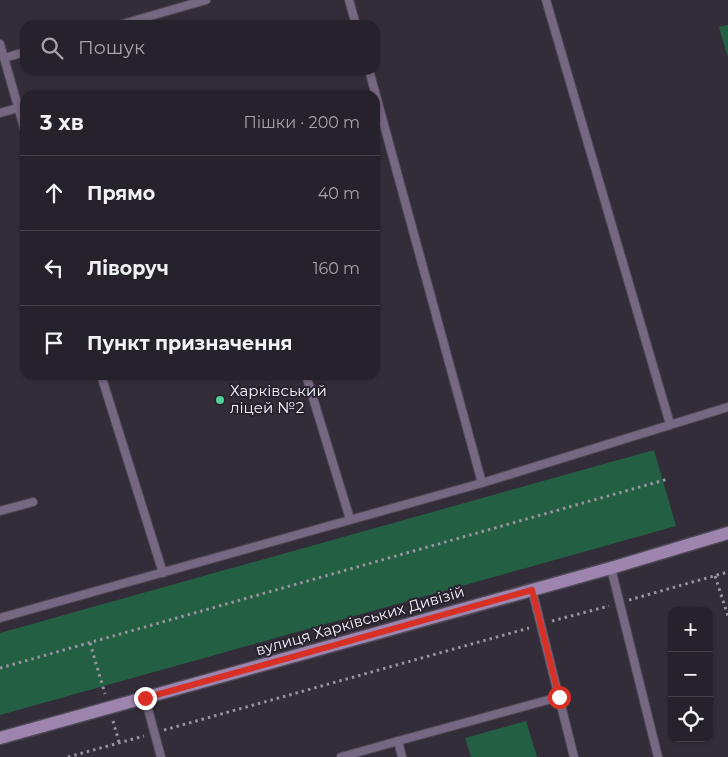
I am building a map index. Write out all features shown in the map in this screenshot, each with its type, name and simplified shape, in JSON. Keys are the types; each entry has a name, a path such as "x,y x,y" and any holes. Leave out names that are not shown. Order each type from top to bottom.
{"street":[{"name":"вулиця Харківських Дивізій","path":"0,738 611,568 728,533"}],"lane":[{"path":"136,20 206,0"},
{"path":"349,0 355,20"},
{"path":"546,0 670,424"},
{"path":"0,44 20,115"},
{"path":"4,58 20,53"},
{"path":"370,75 374,90"},
{"path":"0,113 18,108"},
{"path":"380,110 482,483"},
{"path":"103,380 163,573"},
{"path":"308,380 350,519"},
{"path":"0,618 482,483 728,407"},
{"path":"0,511 33,502"},
{"path":"611,568 658,757"},
{"path":"532,590 574,757"},
{"path":"341,757 559,697"},
{"path":"145,698 160,757"},
{"path":"398,741 402,757"}],"path":[{"path":"0,668 668,479"},
{"path":"68,757 728,572"},
{"path":"715,576 728,616"},
{"path":"90,643 105,694"},
{"path":"113,721 119,743"}],"green space":[{"path":"728,25 728,58 719,27"},
{"path":"654,450 676,526 0,715 0,633"},
{"path":"526,721 537,757 471,757 465,738"}],"place":[{"name":"Харківський ліцей №2","path":"220,400"}],"route":[{"path":"145,698 532,590 559,697"}]}
